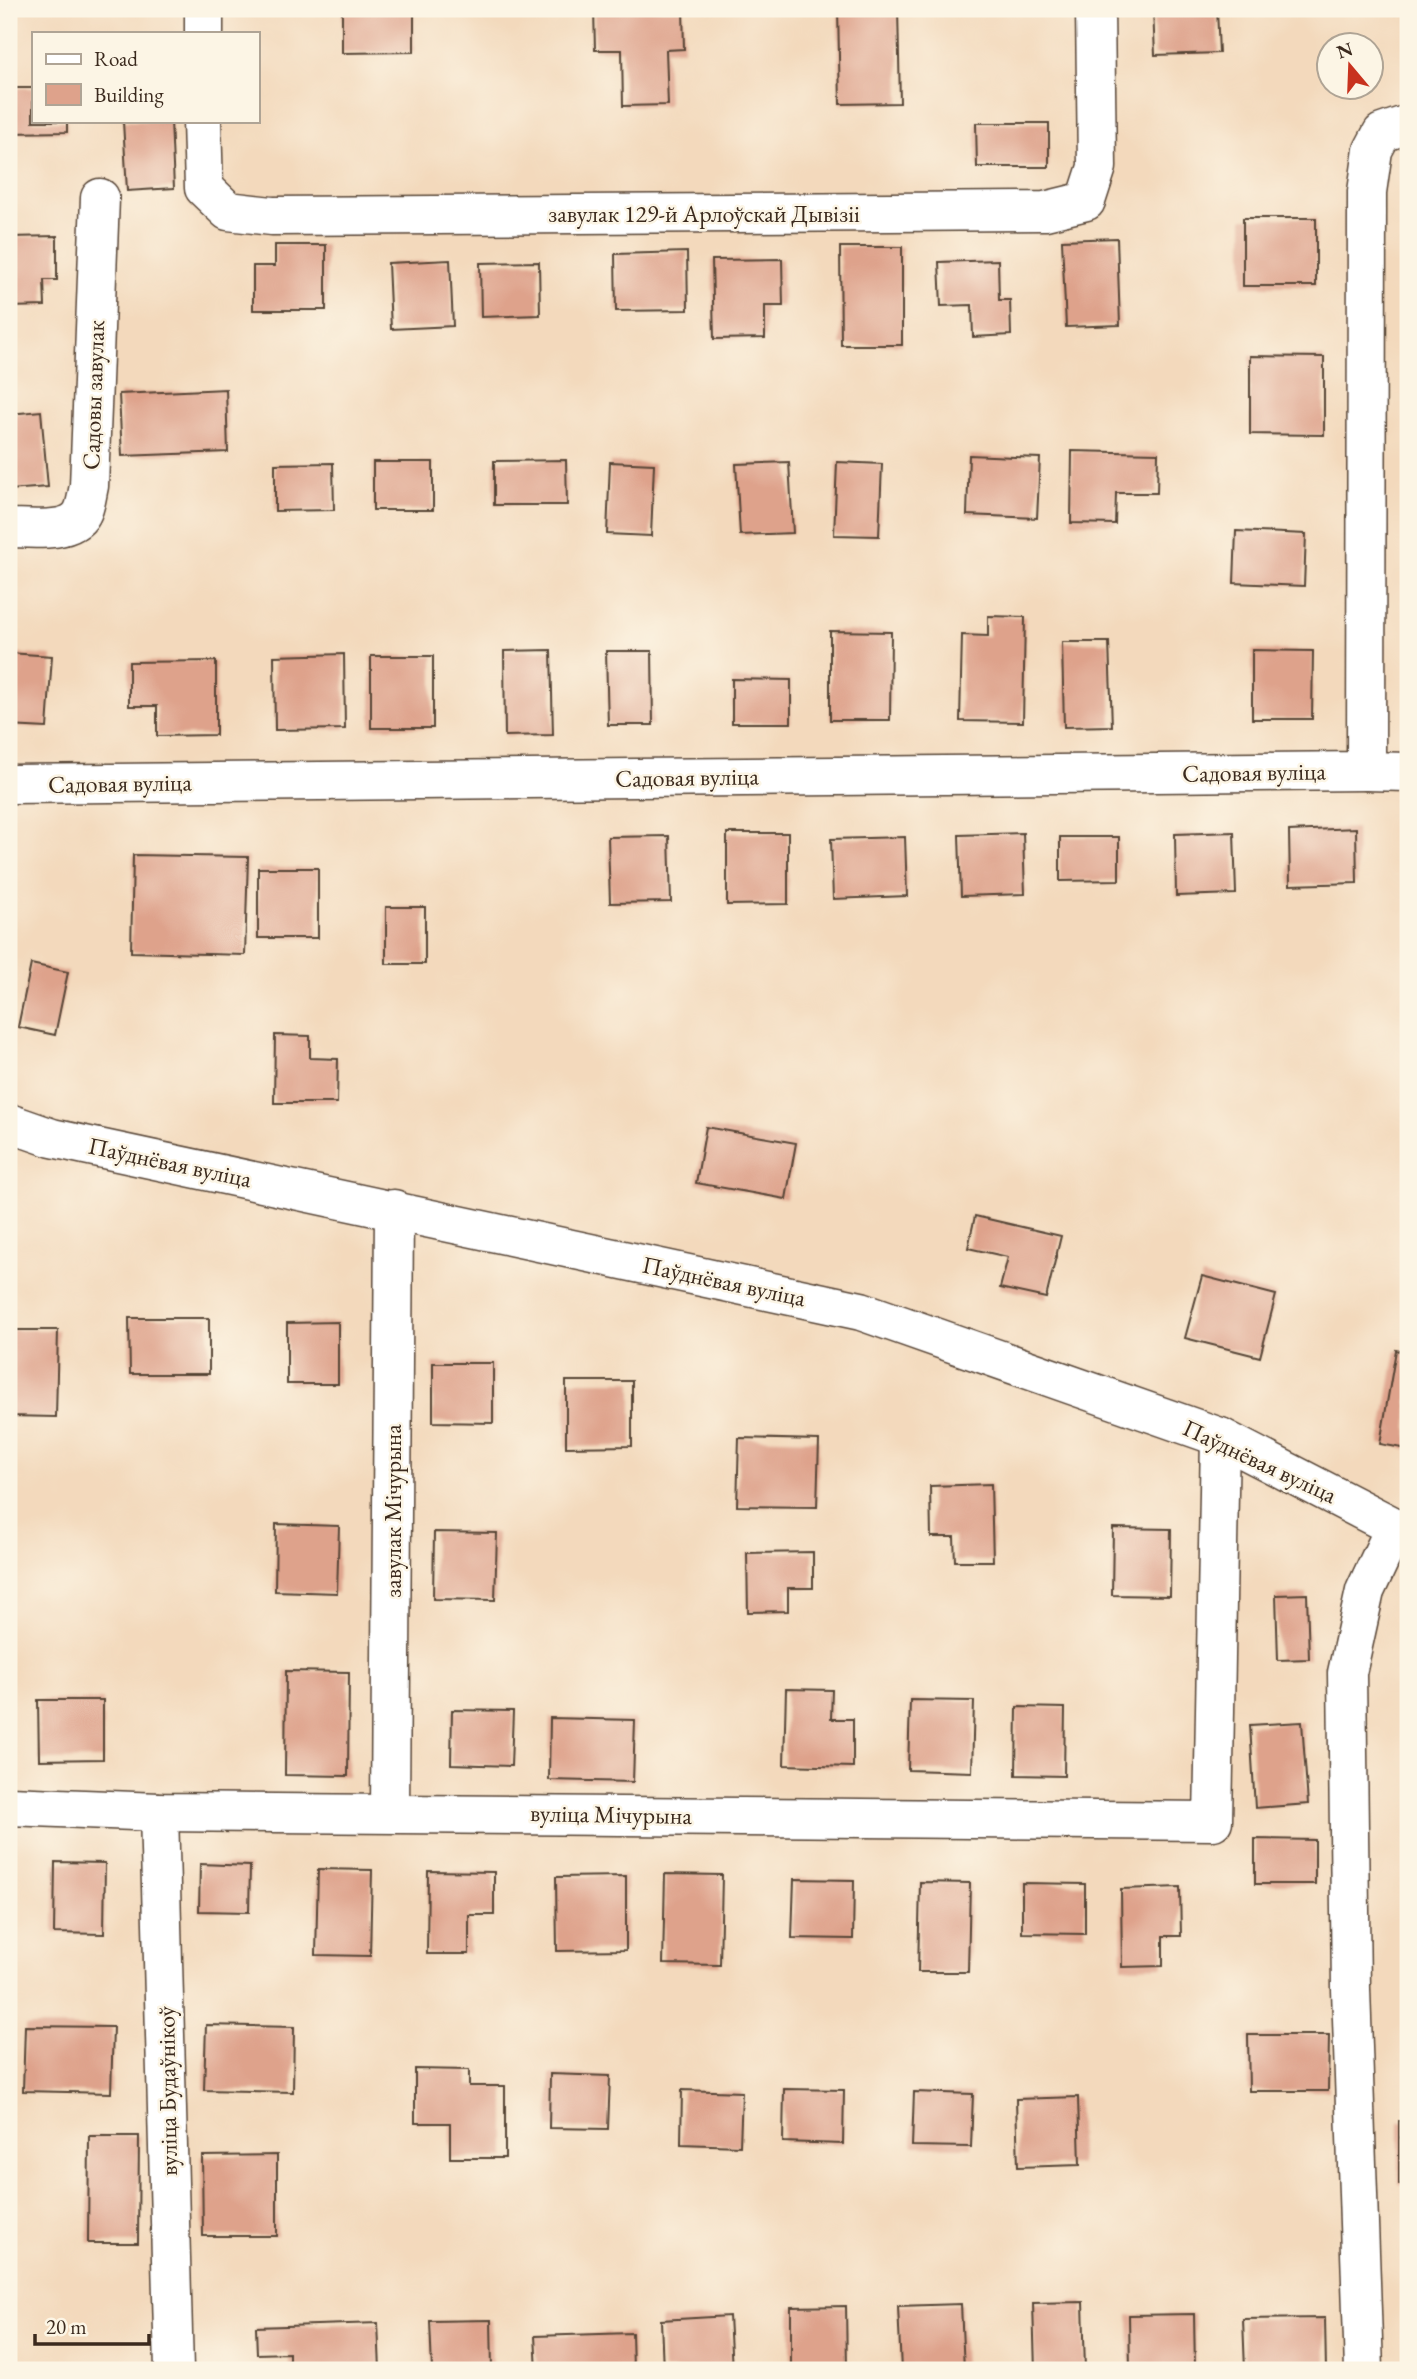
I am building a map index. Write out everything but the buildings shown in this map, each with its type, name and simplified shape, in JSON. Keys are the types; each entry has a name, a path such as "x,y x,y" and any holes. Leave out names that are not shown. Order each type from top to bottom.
{"street":[{"path":"204,9 204,32"},
{"name":"завулак 129-й Арлоўскай Дывізіі","path":"202,122 204,188 228,211 272,216 1045,211 1086,201 1097,167 1095,9"},
{"path":"1366,771 1367,192 1373,150 1382,133 1408,124"},
{"name":"Садовы завулак","path":"9,528 54,527 72,522 82,514 89,486 100,198"},
{"name":"Садовая вуліца","path":"9,784 1408,772"},
{"name":"Паўднёвая вуліца","path":"9,1123 52,1138 861,1311 1220,1437 1401,1531"},
{"name":"завулак Мічурына","path":"390,1812 394,1209"},
{"name":"вуліца Мічурына","path":"9,1806 159,1812 1213,1821 1220,1437"},
{"path":"1364,2370 1351,1989 1347,1673 1365,1591 1401,1531"},
{"name":"вуліца Будаўнікоў","path":"159,1812 174,2370"}]}
